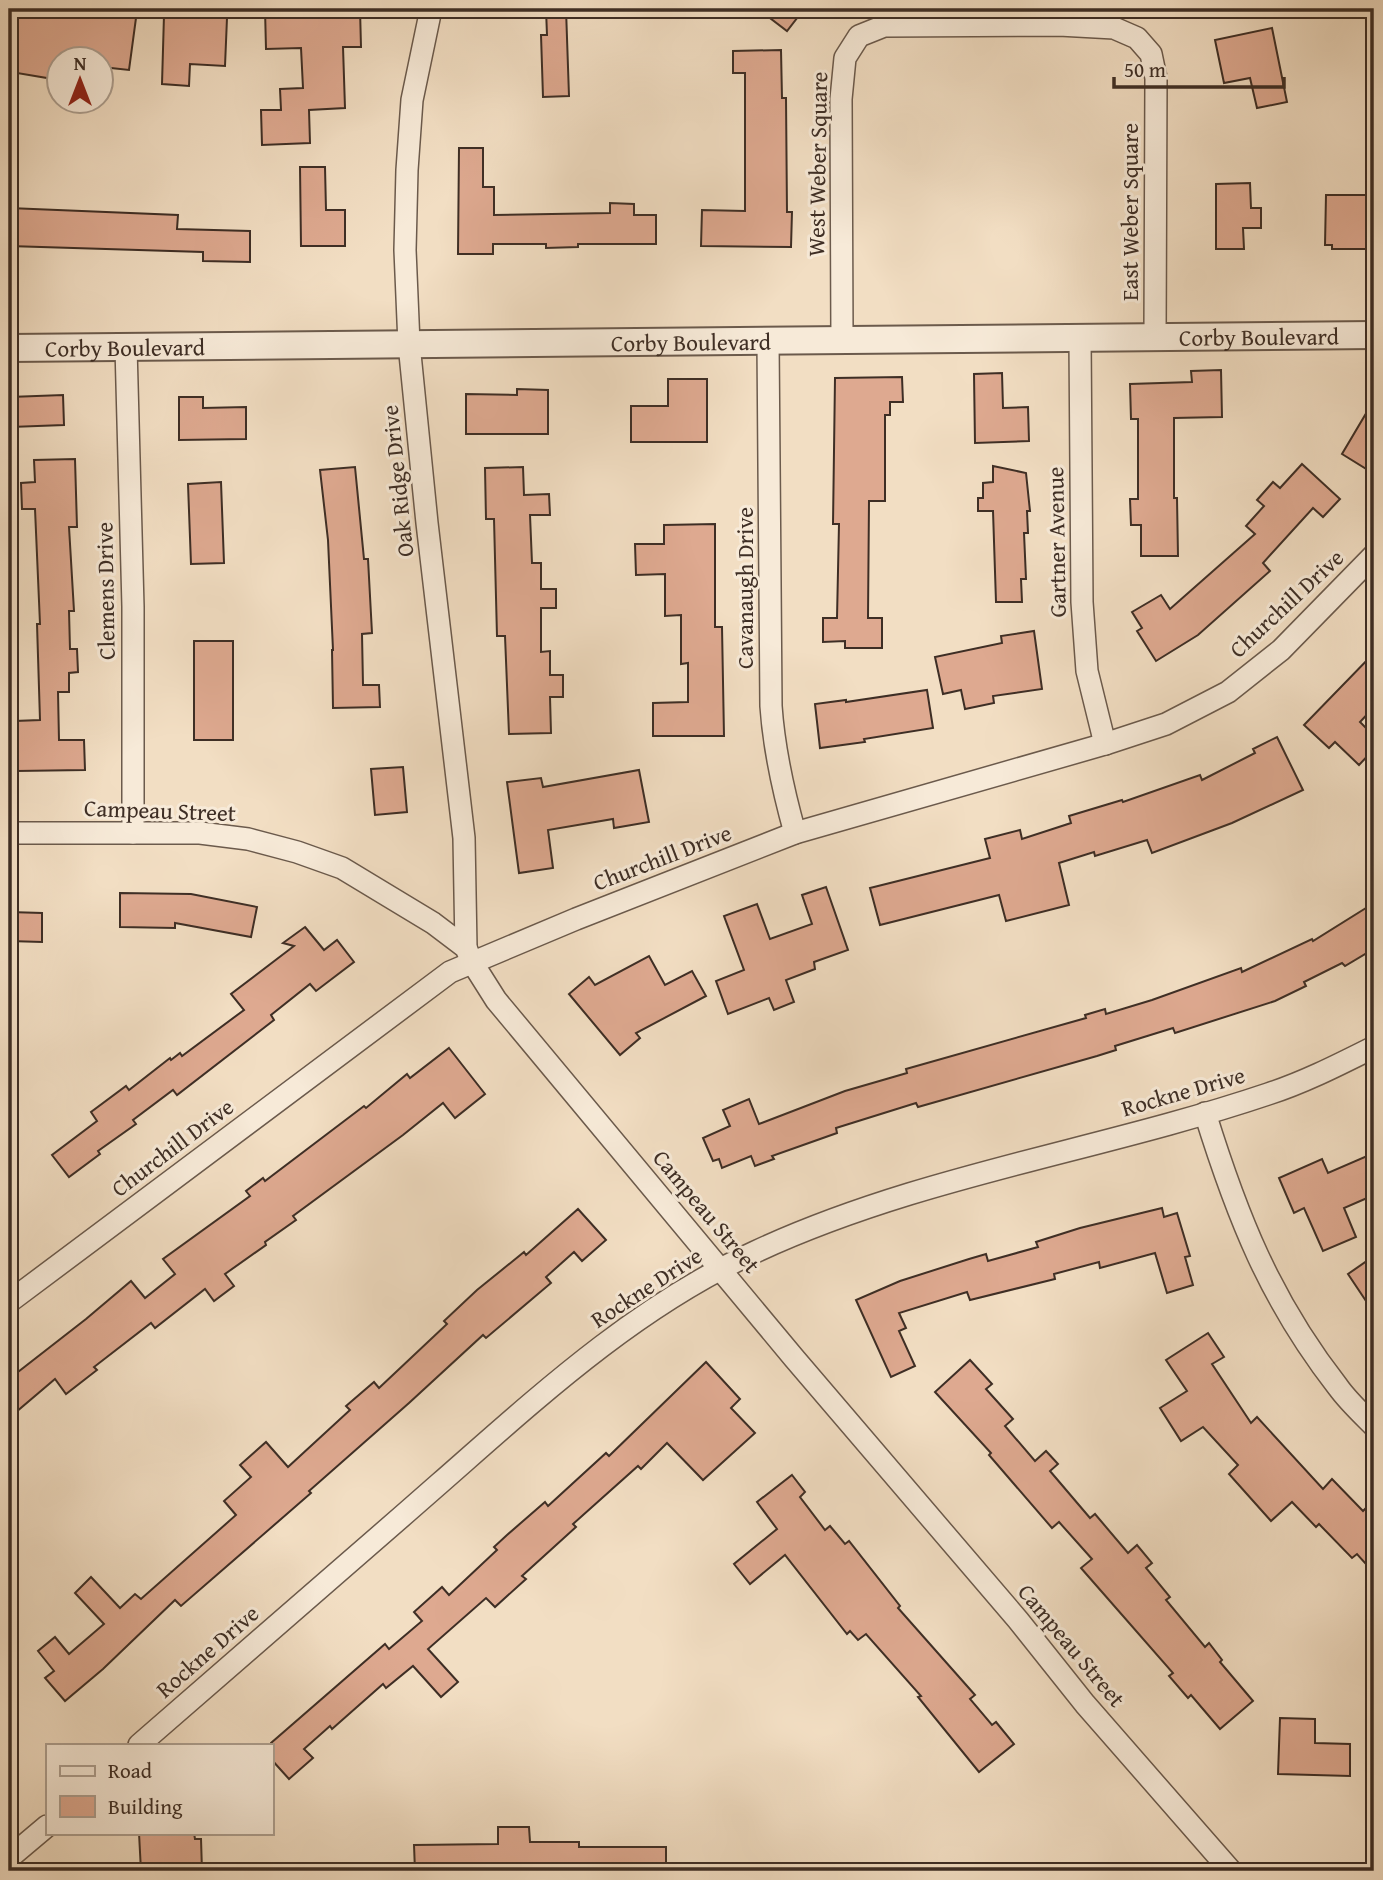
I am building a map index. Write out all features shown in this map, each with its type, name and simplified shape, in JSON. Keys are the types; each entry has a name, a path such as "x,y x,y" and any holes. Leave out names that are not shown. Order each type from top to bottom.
{"street":[{"name":"Oak Ridge Drive","path":"431,9 412,100 405,250 409,344 464,838 469,955"},
{"name":"West Weber Square","path":"842,340 841,99 845,58 859,36 884,26 984,26"},
{"name":"East Weber Square","path":"984,26 1114,28 1137,38 1150,54 1156,78 1155,337"},
{"name":"Corby Boulevard","path":"9,348 1374,335"},
{"name":"Gartner Avenue","path":"1080,338 1082,602 1087,671 1105,744"},
{"name":"Cavanaugh Drive","path":"768,341 771,706 780,780 795,833"},
{"name":"Clemens Drive","path":"126,347 133,607 133,833"},
{"name":"Churchill Drive","path":"9,1301 450,972 469,955 795,833 1105,744 1166,723 1228,692 1281,650 1374,555"},
{"name":"Campeau Street","path":"9,833 200,833 236,837 297,852 342,868 433,923 469,955 496,1000 1086,1704 1231,1871"},
{"name":"Rockne Drive","path":"140,1744 522,1410 636,1321 721,1269 825,1223 910,1194 1270,1094 1374,1046"},
{"path":"1205,1112 1244,1226 1275,1293 1339,1389 1374,1426"},
{"path":"9,1858 46,1827"}],"building":[{"path":"13,9 43,9 79,15 80,10 136,18 129,70 116,69 116,46 46,46 46,78 11,72 16,45 9,44"},
{"path":"265,9 360,9 361,47 343,47 345,108 309,110 310,143 262,145 261,110 281,110 280,89 303,88 301,48 266,49"},
{"path":"546,9 566,9 569,96 543,97 541,35 547,35"},
{"path":"758,9 804,9 787,31"},
{"path":"164,15 227,18 225,66 190,64 189,86 162,84"},
{"path":"1272,28 1287,102 1257,108 1250,78 1224,83 1215,40"},
{"path":"781,50 782,98 786,98 787,212 792,212 791,247 701,246 702,210 745,211 745,73 733,73 733,51"},
{"path":"459,148 483,148 483,187 494,187 494,215 610,213 610,203 634,204 634,215 656,215 656,244 578,244 578,247 546,248 546,244 493,244 493,254 458,254"},
{"path":"300,167 325,167 326,210 345,210 345,246 301,246"},
{"path":"1250,183 1251,208 1261,208 1261,228 1243,228 1244,249 1216,249 1216,184"},
{"path":"1326,195 1374,195 1374,249 1332,249 1332,245 1325,245"},
{"path":"9,208 178,215 177,229 250,231 250,262 203,261 203,252 9,246"},
{"path":"1221,370 1222,417 1174,418 1174,498 1177,498 1178,556 1141,556 1141,525 1131,525 1130,499 1138,499 1138,419 1131,419 1130,384 1192,382 1191,371"},
{"path":"1002,373 1003,408 1028,407 1029,441 975,443 974,374"},
{"path":"902,377 903,402 890,402 890,415 885,415 885,501 869,501 868,618 882,618 882,648 845,648 845,641 823,642 823,618 837,618 839,524 833,524 835,378"},
{"path":"668,379 707,379 707,442 631,442 631,406 668,406"},
{"path":"517,389 548,390 548,434 466,434 466,394 517,395"},
{"path":"63,395 64,425 11,427 10,397"},
{"path":"179,397 203,397 203,408 246,407 246,439 179,440"},
{"path":"1374,400 1374,458 1368,470 1342,454"},
{"path":"75,459 77,527 69,527 74,611 69,611 70,649 77,649 78,672 69,673 69,692 58,692 59,740 84,740 85,770 16,771 15,721 40,720 37,624 40,624 35,509 22,509 21,483 35,482 34,460"},
{"path":"1302,464 1340,499 1323,517 1313,508 1263,563 1270,571 1198,635 1156,661 1137,631 1142,628 1132,612 1161,595 1170,609 1255,534 1246,526 1264,506 1257,500 1273,482 1280,488"},
{"path":"993,466 1026,473 1030,511 1027,511 1028,533 1024,533 1026,579 1021,579 1022,602 996,602 993,511 978,511 978,498 983,498 983,483 993,482"},
{"path":"355,467 364,559 368,559 372,633 362,634 363,685 379,685 380,707 333,708 328,540 320,470"},
{"path":"523,467 524,495 549,494 550,515 530,515 532,563 541,563 541,589 556,589 556,608 541,608 541,652 550,651 550,675 563,675 563,697 550,697 551,733 509,734 505,636 497,636 494,519 486,519 485,468"},
{"path":"221,482 224,563 191,564 188,484"},
{"path":"715,524 715,627 722,627 724,736 653,736 653,703 688,702 688,663 681,664 681,615 665,616 665,574 636,575 635,544 664,544 664,525"},
{"path":"1034,631 1042,689 993,696 994,703 965,709 961,690 943,694 935,657 1002,643 1001,636"},
{"path":"194,641 233,641 233,740 194,740"},
{"path":"1374,653 1374,707 1360,722 1374,736 1374,749 1359,765 1335,742 1329,748 1304,725"},
{"path":"927,690 933,728 820,748 815,704"},
{"path":"1277,737 1303,790 1232,823 1152,853 1147,840 1095,856 1094,852 1059,863 1069,905 1006,921 999,895 880,925 870,888 990,858 985,839 1020,830 1022,839 1071,823 1069,816 1122,800 1123,802 1200,775 1202,780 1255,753 1253,749"},
{"path":"403,767 407,812 375,815 371,769"},
{"path":"639,770 649,822 614,828 613,819 548,830 553,868 519,873 507,782 541,778 543,787"},
{"path":"826,887 848,950 814,962 815,969 786,980 794,1002 774,1010 769,998 728,1014 716,981 744,970 724,916 757,904 770,939 812,924 802,895"},
{"path":"120,893 191,894 257,907 251,937 175,923 175,928 120,927"},
{"path":"1374,903 1374,943 1368,947 1370,951 1345,966 1342,963 1304,982 1306,986 1275,1001 1175,1033 1173,1028 1115,1046 1116,1050 1097,1056 918,1107 916,1103 836,1128 837,1133 772,1156 774,1159 755,1166 751,1156 722,1168 719,1159 713,1161 703,1138 730,1126 723,1110 749,1099 759,1124 845,1091 907,1073 906,1069 1086,1018 1085,1015 1105,1009 1106,1014 1241,968 1242,972 1312,939 1313,941"},
{"path":"9,912 42,913 42,942 9,941"},
{"path":"305,927 324,950 337,940 354,962 316,991 310,984 271,1015 274,1020 177,1095 173,1090 133,1120 136,1124 98,1151 100,1154 69,1177 52,1155 97,1121 91,1112 126,1086 129,1090 170,1058 171,1060 180,1053 182,1056 244,1010 231,994 294,946 283,943"},
{"path":"649,956 665,985 692,971 706,996 636,1033 640,1038 620,1055 569,994 589,977 595,985"},
{"path":"449,1048 485,1094 455,1118 443,1103 293,1216 296,1220 225,1274 234,1286 214,1301 205,1289 155,1328 151,1323 94,1367 97,1370 66,1394 55,1379 9,1418 9,1379 131,1281 145,1298 175,1274 163,1259 250,1196 246,1191 263,1178 265,1181 364,1106 366,1108 407,1074 410,1078"},
{"path":"1374,1153 1374,1195 1344,1208 1356,1237 1323,1251 1304,1208 1294,1213 1279,1178 1322,1159 1328,1173"},
{"path":"1162,1208 1164,1217 1177,1213 1190,1256 1185,1257 1193,1285 1167,1293 1155,1253 1100,1268 1099,1262 1054,1274 1055,1279 970,1300 967,1292 899,1313 906,1328 899,1331 915,1366 891,1377 856,1300 900,1281 969,1259 986,1254 988,1261 1038,1247 1036,1242 1080,1228"},
{"path":"578,1209 606,1240 582,1261 574,1252 546,1277 551,1283 486,1338 483,1335 309,1491 311,1493 181,1606 175,1600 103,1669 65,1701 45,1678 54,1671 38,1651 55,1637 69,1654 104,1624 75,1593 91,1577 120,1608 135,1594 141,1599 236,1515 224,1501 251,1477 240,1465 266,1442 288,1467 350,1410 346,1406 374,1382 379,1388 447,1324 444,1321 477,1290 524,1252 526,1255"},
{"path":"1374,1256 1374,1313 1348,1274"},
{"path":"1208,1333 1224,1357 1212,1364 1251,1423 1257,1417 1323,1489 1332,1479 1363,1511 1374,1500 1374,1573 1357,1554 1352,1558 1319,1524 1316,1527 1292,1502 1271,1521 1229,1474 1238,1465 1203,1427 1181,1441 1160,1408 1187,1391 1166,1360"},
{"path":"970,1360 992,1384 986,1389 1013,1419 1005,1426 1035,1461 1046,1451 1058,1464 1050,1471 1090,1518 1095,1514 1128,1553 1137,1545 1152,1563 1146,1568 1170,1597 1166,1600 1205,1647 1209,1643 1222,1660 1220,1662 1253,1701 1220,1729 1191,1695 1188,1698 1169,1676 1173,1673 1081,1568 1092,1559 1059,1522 1052,1528 989,1455 991,1453 935,1392"},
{"path":"706,1362 740,1399 731,1408 755,1433 703,1480 667,1443 641,1469 638,1466 573,1524 576,1527 522,1576 526,1579 495,1607 486,1598 428,1649 458,1682 441,1697 413,1666 386,1688 383,1684 332,1729 330,1726 304,1749 313,1758 289,1779 273,1761 271,1743 385,1644 389,1649 422,1621 414,1612 442,1587 449,1595 497,1550 494,1547 507,1535 545,1502 548,1506 606,1453 609,1456"},
{"path":"792,1475 805,1492 800,1497 825,1530 830,1526 845,1544 849,1541 900,1606 898,1608 975,1695 970,1699 992,1725 996,1722 1014,1744 979,1772 918,1697 921,1696 866,1634 858,1640 850,1631 847,1634 785,1555 750,1584 734,1564 777,1529 757,1502"},
{"path":"1280,1718 1315,1719 1315,1743 1350,1744 1350,1776 1278,1774"},
{"path":"498,1827 529,1827 530,1842 579,1842 579,1847 666,1847 666,1871 415,1871 414,1845 498,1844"},
{"path":"139,1834 194,1834 195,1839 201,1839 202,1871 141,1871"}]}
